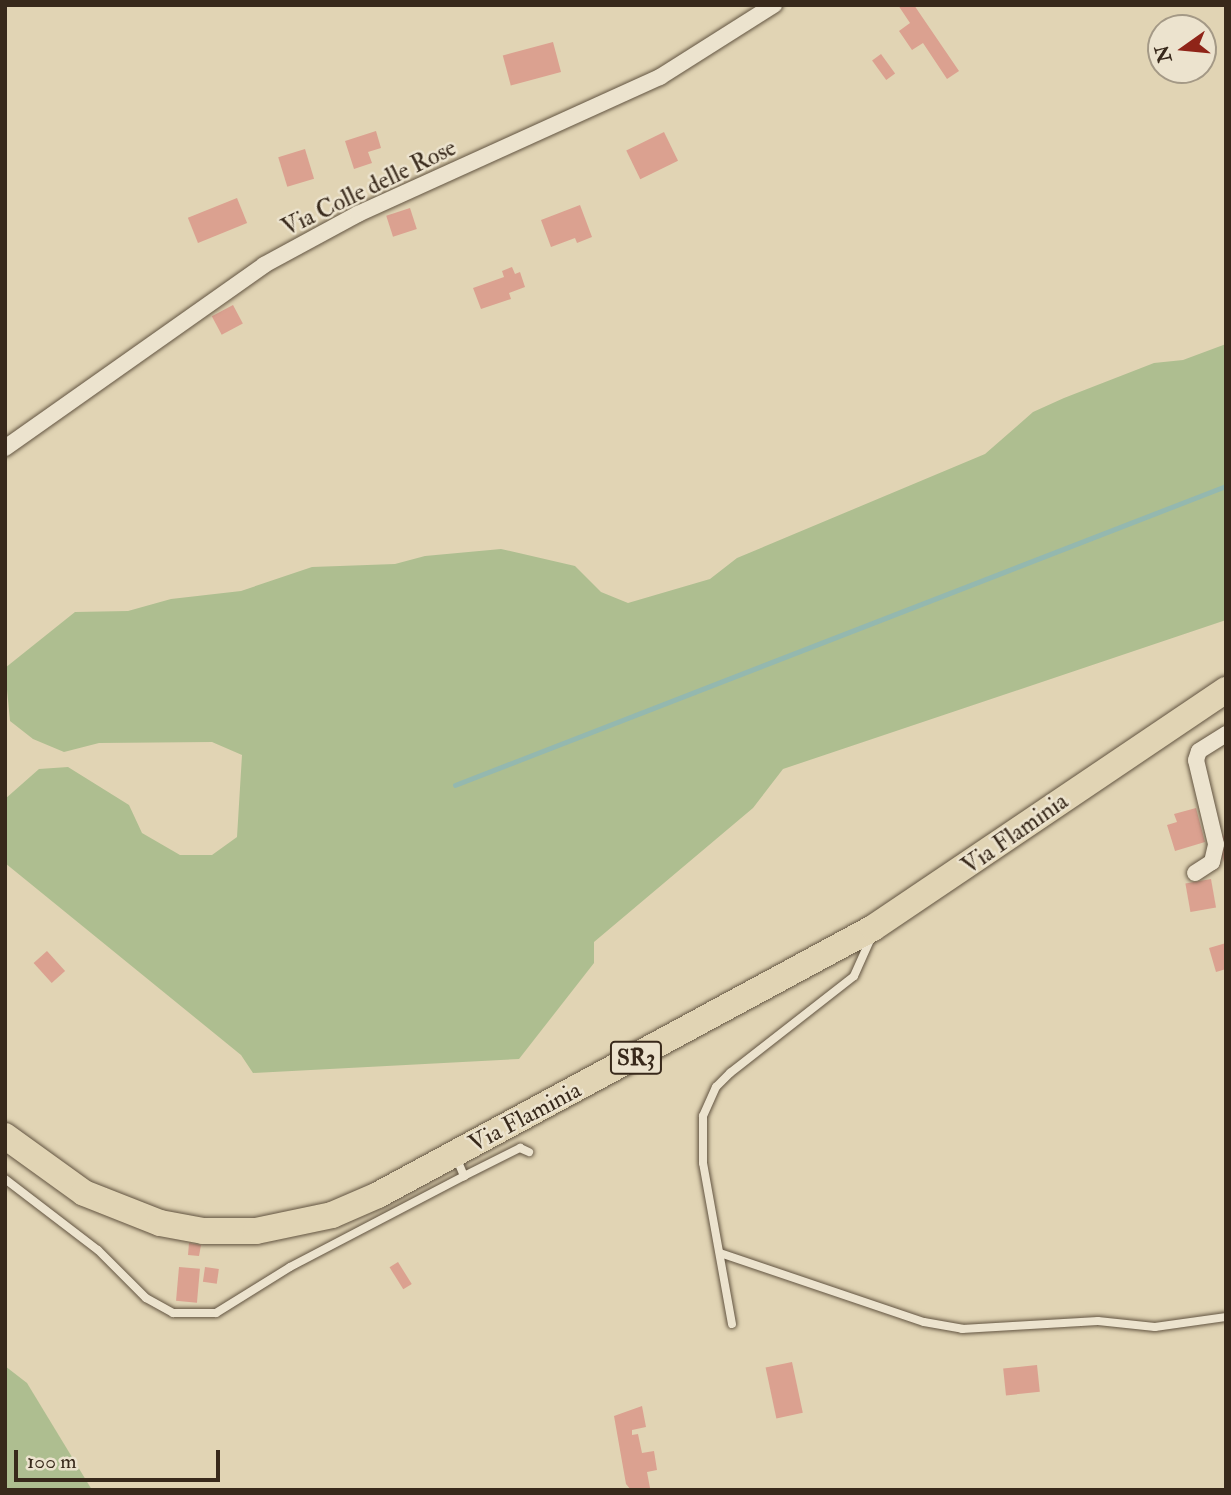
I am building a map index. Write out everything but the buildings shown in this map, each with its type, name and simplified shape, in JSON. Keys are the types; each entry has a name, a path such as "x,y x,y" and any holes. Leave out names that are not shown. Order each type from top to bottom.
{"main road":[{"name":"Via Flaminia","path":"5,1136 51,1174 107,1204 175,1227 223,1232 271,1230 324,1218 460,1165 873,929 1226,690"}],"street":[{"name":"Via Colle delle Rose","path":"5,448 264,265 358,214 660,77 774,5"},
{"path":"1195,873 1212,862 1216,844 1196,760 1199,751 1226,734"}],"lane":[{"path":"732,1324 701,1149 709,1101 730,1073 854,976 863,963 873,929"},
{"path":"5,1179 98,1250 146,1298 173,1313 216,1312 460,1165 520,1148 529,1152"},
{"path":"720,1253 924,1322 962,1329 1098,1321 1155,1327 1226,1317"}],"green space":[{"path":"1226,344 1226,620 783,769 753,808 594,942 594,963 519,1059 253,1073 241,1055 5,863 5,799 39,769 68,767 129,805 142,833 180,855 212,855 237,837 242,755 212,742 99,743 64,752 33,739 10,721 5,668 75,612 128,611 171,599 241,591 312,567 395,564 425,556 501,549 575,566 601,592 628,603 710,579 737,558 985,454 1033,412 1064,398 1154,363 1183,360"},
{"path":"5,1366 27,1383 92,1490 5,1490"}],"waterway":[{"path":"455,785 1226,486"}]}
